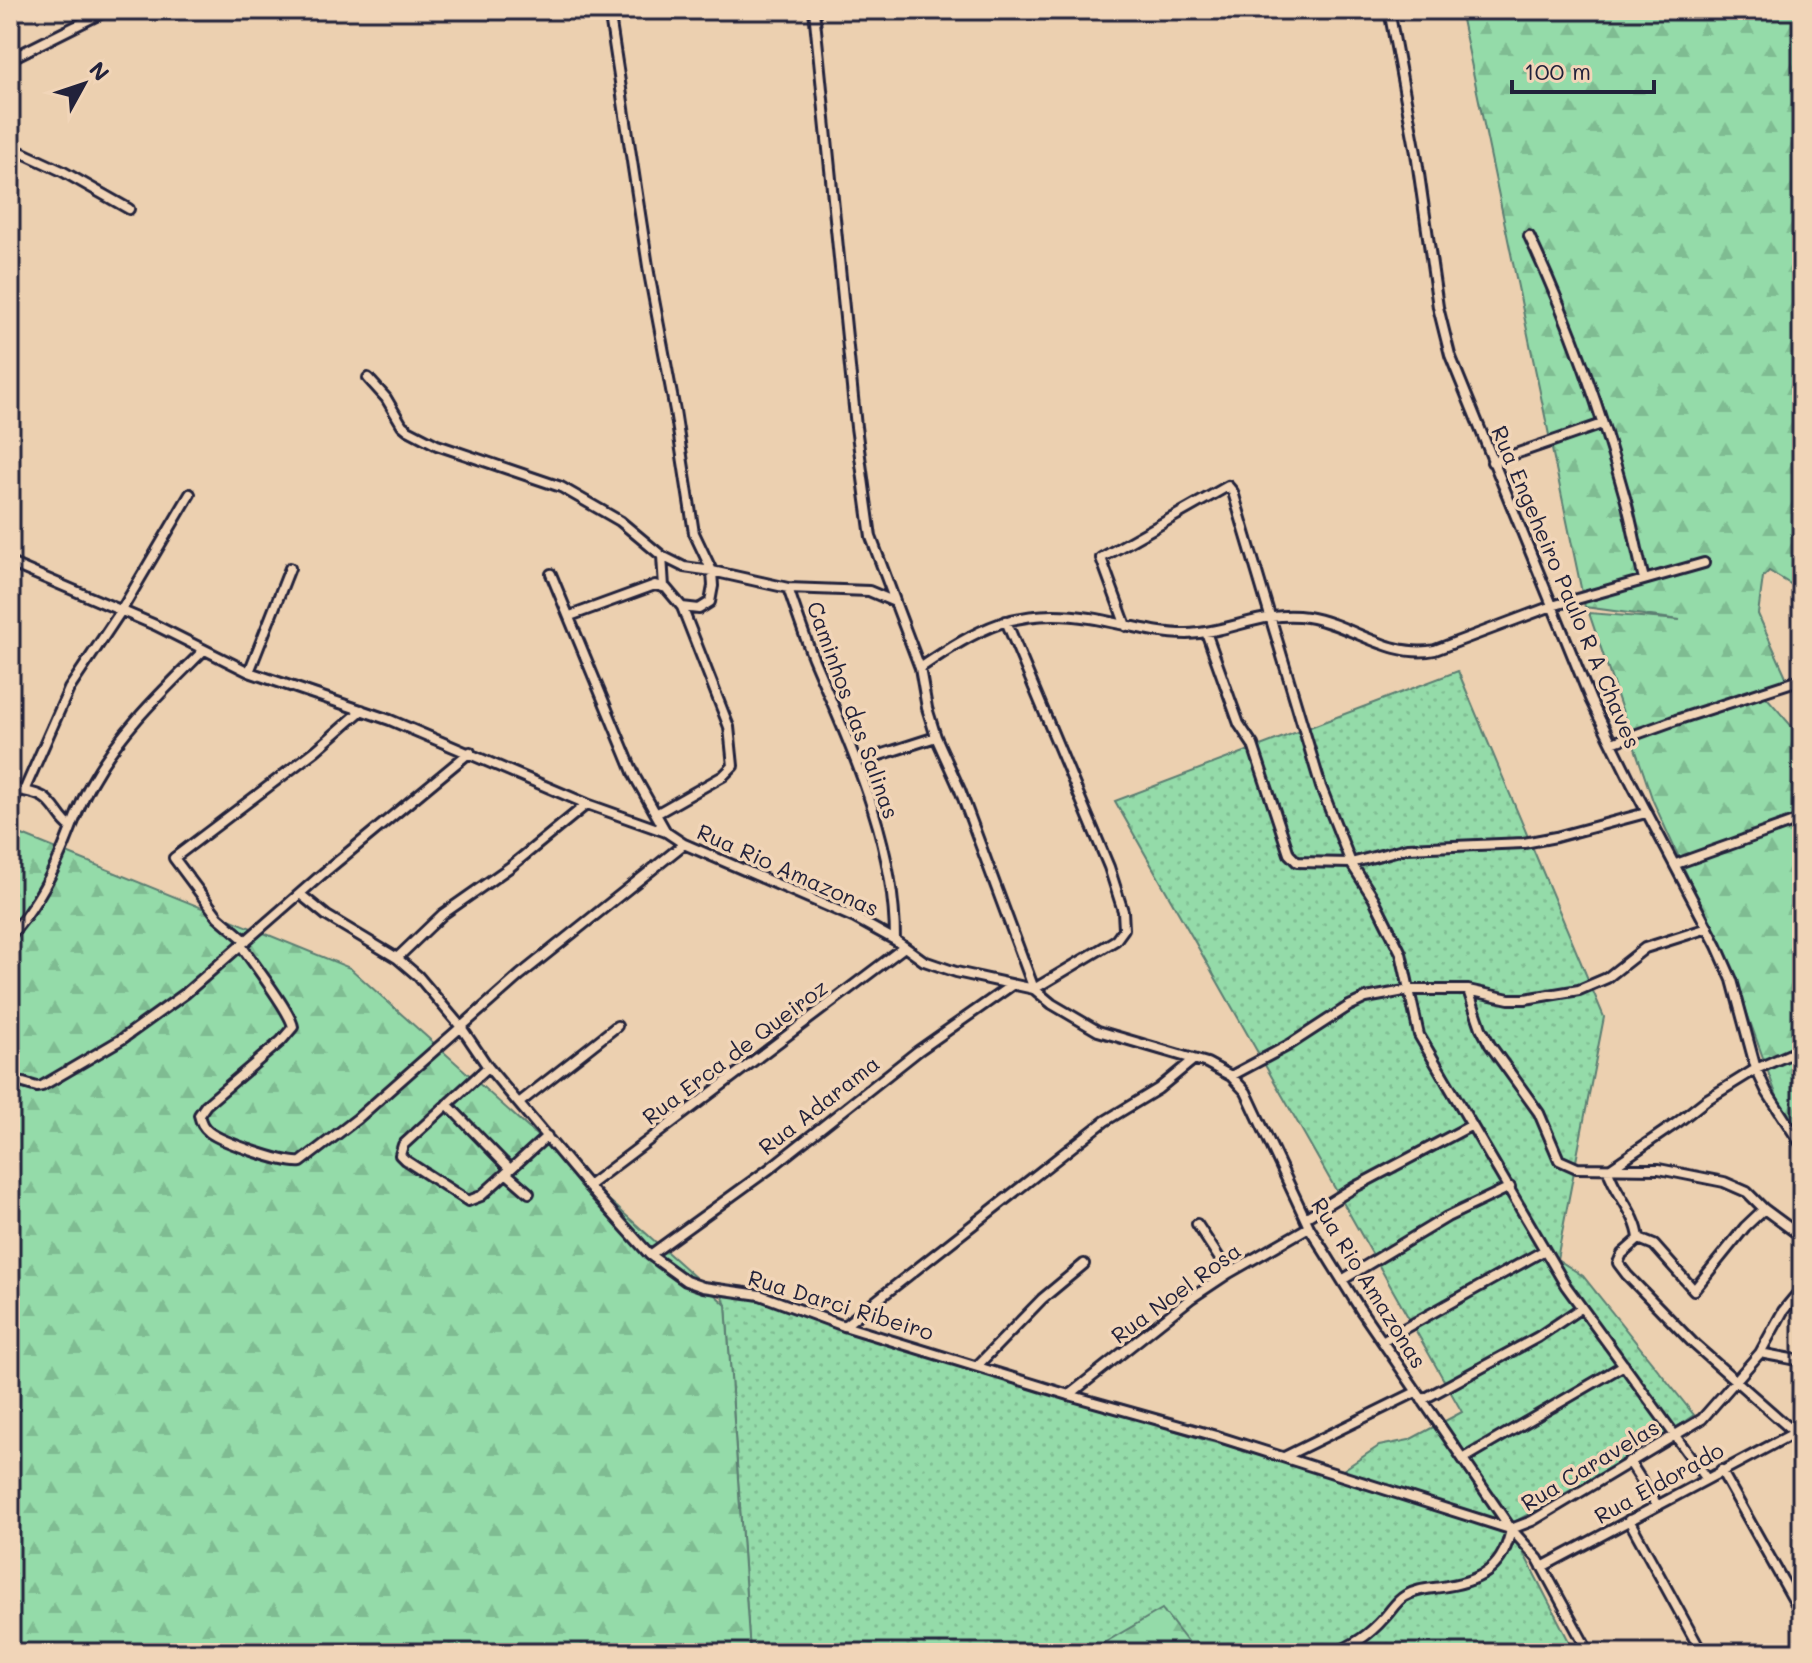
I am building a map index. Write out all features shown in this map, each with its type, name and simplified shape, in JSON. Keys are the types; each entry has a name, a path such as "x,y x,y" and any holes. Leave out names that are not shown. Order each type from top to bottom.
{"street":[{"path":"10,59 108,10"},
{"path":"609,10 649,273 694,533 712,571 710,602 699,609 682,607"},
{"path":"814,10 856,427 871,537 920,668 936,737 989,866 1034,989 1116,940 1124,929 1123,911 1109,867 1006,621"},
{"name":"Rua Engeheiro Paulo R A Chaves","path":"1389,10 1416,153 1443,331 1450,355 1552,606 1612,743 1646,813 1676,864 1732,980 1756,1069 1802,1146"},
{"path":"10,147 62,171 129,209"},
{"path":"1529,236 1565,318 1602,424 1626,502 1644,579"},
{"path":"368,378 408,430 437,445 561,487 620,521 662,556 684,567 788,588 856,589 881,594 895,602"},
{"path":"1492,462 1602,424"},
{"path":"1126,626 1101,558 1228,486 1233,492 1321,787 1351,863 1374,899 1401,953 1419,1035 1581,1308 1706,1478"},
{"path":"10,808 64,699 121,611 190,494"},
{"path":"662,556 664,587"},
{"name":"Rua Rio Amazonas","path":"10,563 249,672 362,710 470,752 587,804 666,832 684,844 841,911 939,967 1034,989 1063,1011 1098,1031 1207,1063 1231,1076 1246,1092 1307,1222 1342,1280 1511,1529 1542,1567 1589,1653"},
{"path":"920,668 987,627 1055,614 1174,633 1206,632 1269,615 1305,617 1329,622 1398,649 1421,653 1552,606 1704,563"},
{"path":"249,672 290,568"},
{"path":"551,574 635,777 666,832"},
{"path":"570,616 655,585 664,587 682,607 729,727 734,760 723,776 656,814"},
{"name":"Caminhos das Salinas","path":"788,588 813,657 858,762 887,863 895,912 895,940"},
{"path":"1206,632 1239,724 1253,745 1289,854 1297,862 1351,863 1407,848 1497,845 1556,837 1646,813"},
{"path":"10,936 44,886 95,776 120,738 204,650"},
{"path":"1612,743 1802,679"},
{"path":"362,710 315,751 174,858 218,917 243,943 272,993 289,1013 293,1027 281,1041 206,1105 199,1115 201,1123 213,1135 269,1156 292,1163 301,1162 357,1119 520,975 684,844"},
{"path":"858,762 936,737"},
{"path":"10,1079 37,1087 51,1082 163,1010 470,752"},
{"path":"17,790 43,797 54,807 62,821 71,827"},
{"path":"397,958 443,914 510,867 587,804"},
{"path":"1676,864 1802,819"},
{"name":"Rua Darci Ribeiro","path":"300,894 327,916 397,958 418,976 461,1027 488,1067 588,1186 650,1255 686,1281 703,1287 760,1295 844,1326 1284,1457 1511,1529"},
{"path":"1231,1076 1366,998 1410,990 1468,990 1509,999 1525,999 1579,990 1607,978 1645,948 1708,928"},
{"name":"Rua Erca de Queiroz","path":"588,1186 903,948"},
{"name":"Rua Adarama","path":"650,1255 769,1169 918,1051 1012,985"},
{"path":"1468,990 1490,1045 1539,1113 1559,1160 1577,1168 1659,1169 1724,1182 1747,1192 1802,1237"},
{"path":"519,1103 617,1026"},
{"path":"1608,1170 1678,1122 1690,1110 1756,1069 1802,1049"},
{"path":"844,1326 1105,1121 1158,1089 1192,1061"},
{"path":"488,1067 403,1145 400,1150 405,1160 468,1201 481,1196 547,1136"},
{"path":"447,1104 529,1193"},
{"name":"Rua Noel Rosa","path":"1069,1395 1190,1299 1355,1187 1472,1125"},
{"path":"1608,1170 1618,1195 1637,1225 1639,1239"},
{"path":"1342,1280 1447,1217 1510,1187"},
{"path":"1639,1239 1654,1245 1694,1290 1745,1227 1764,1209"},
{"path":"1197,1224 1229,1273"},
{"path":"1639,1239 1622,1254 1618,1263 1657,1309 1802,1439"},
{"path":"1382,1341 1545,1250"},
{"path":"977,1366 1042,1299 1084,1264"},
{"name":"Rua Caravelas","path":"1333,1653 1370,1632 1402,1597 1426,1588 1466,1582 1487,1572 1507,1549 1511,1529 1532,1521 1702,1419 1760,1353 1783,1311 1802,1288"},
{"path":"1422,1400 1538,1337 1581,1308"},
{"path":"1760,1353 1802,1361"},
{"path":"1463,1459 1624,1365"},
{"path":"1284,1457 1416,1392"},
{"name":"Rua Eldorado","path":"1542,1567 1794,1433"},
{"path":"1629,1461 1657,1505"},
{"path":"1721,1470 1802,1615"},
{"path":"1629,1520 1702,1653"}],"green space":[{"path":"1460,10 1802,10 1802,591 1769,571 1763,577 1758,614 1788,681 1761,691 1802,738 1802,1166 1735,980 1653,801 1589,613 1680,620 1585,607"},
{"path":"1458,671 1604,1017 1557,1259 1583,1276 1694,1415 1647,1447 1509,1525 1575,1653 750,1653 726,1305 718,1287 1208,1441 1343,1470 1379,1446 1409,1440 1462,1412 1115,801"},
{"path":"10,830 350,968 726,1305 750,1653 10,1653"},
{"path":"1162,1609 1196,1653 1087,1653"}]}
